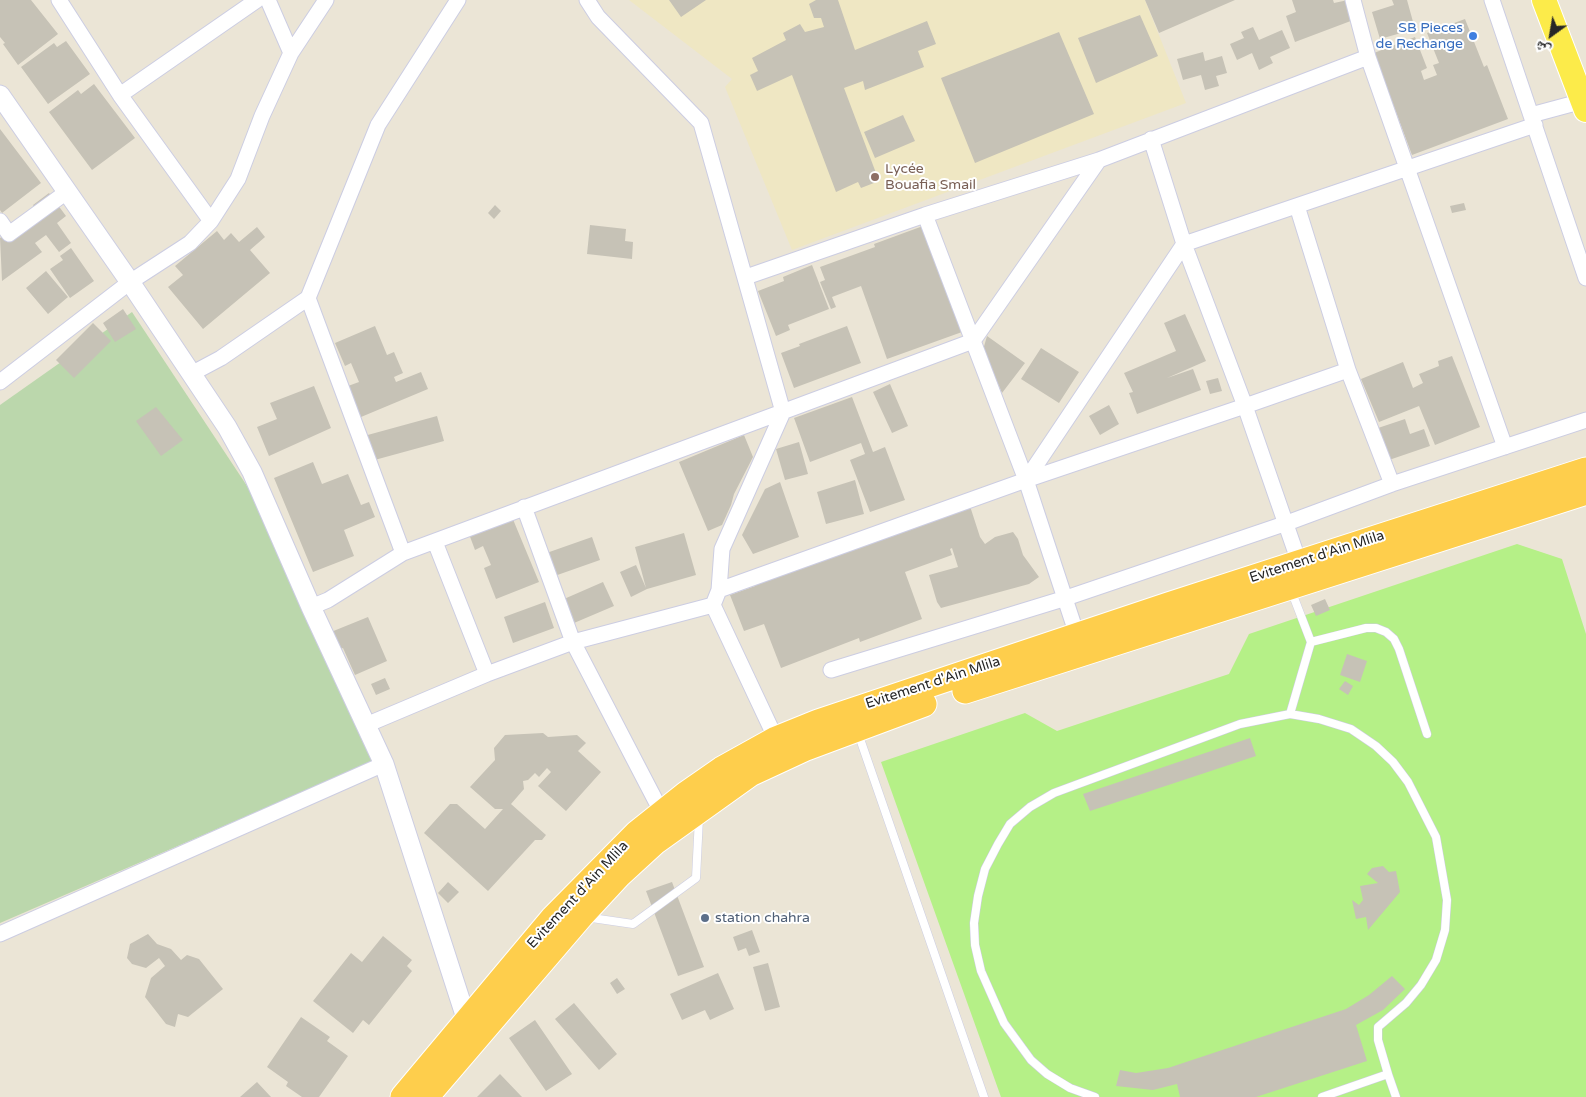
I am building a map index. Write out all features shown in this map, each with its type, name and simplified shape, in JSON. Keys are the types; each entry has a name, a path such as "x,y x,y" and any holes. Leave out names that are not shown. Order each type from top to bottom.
{"highway":[{"name":"Evitement d'Ain Mlila","path":"426,1097 473,1027 553,918 592,877 637,833 662,813 722,769 776,739 818,722 1077,635 1586,470"},
{"name":"Evitement d'Ain Mlila","path":"403,1097 581,916 618,875 655,842 750,774 806,748 912,708 1586,492"}],"main road":[{"path":"1544,0 1584,105"}],"street":[{"path":"120,95 257,0"},
{"path":"268,0 291,53"},
{"path":"0,382 130,282 190,242 211,221 238,179 275,86 291,53 326,0"},
{"path":"191,374 221,358 308,298 378,125 458,0"},
{"path":"587,0 598,17 701,123 783,412 722,549 719,590 713,605 776,739"},
{"path":"1353,0 1368,57 1409,167 1505,447"},
{"path":"1492,0 1586,278"},
{"path":"62,1 120,95 211,221"},
{"path":"746,277 925,215 1099,160 1368,57"},
{"path":"0,95 68,191 227,427 252,472 311,607 384,764 473,1027"},
{"path":"1026,480 1184,244 1409,167 1533,120 1584,105"},
{"path":"1152,139 1184,244 1245,406 1299,562"},
{"path":"311,607 328,600 403,553 973,341 1099,160"},
{"path":"0,221 5,237 68,191"},
{"path":"1296,206 1348,370 1392,484"},
{"path":"925,215 1026,480 1077,635"},
{"path":"308,298 403,553"},
{"path":"719,590 1026,480 1348,370"},
{"path":"831,670 1066,598 1287,523 1392,484 1586,420"},
{"path":"524,507 573,642 662,813"},
{"path":"436,542 487,674"},
{"path":"366,725 487,674 573,642 713,605"},
{"path":"0,934 384,764"}],"lane":[{"path":"1289,586 1311,642 1290,714"},
{"path":"1311,642 1366,628 1376,628 1386,632 1394,639 1398,649 1426,734"},
{"path":"1095,1097 1070,1088 1047,1074 1031,1060 1004,1023 981,971 975,945 976,914 985,869 1010,824 1030,807 1054,793 1240,724 1290,714 1319,719 1351,729 1376,746 1393,762 1408,782 1436,837 1447,900 1445,930 1436,960 1422,985 1406,1003 1378,1027 1378,1040 1396,1097"},
{"path":"856,729 984,1097"},
{"path":"581,916 633,924 696,878 699,809"},
{"path":"1322,1097 1388,1074"}],"shaded area":[{"name":"Lycée Bouafia Smail","path":"629,0 1145,0 1186,103 792,250 725,87 732,79"}],"green space":[{"path":"132,312 253,495 374,761 0,923 0,405"},
{"path":"1517,544 1562,559 1586,634 1586,1097 1001,1097 881,762 1025,713 1057,731 1229,674 1249,634"}],"building":[{"path":"0,0 31,0 58,34 18,65 0,37"},
{"path":"669,0 706,0 681,17"},
{"path":"816,0 838,0 855,50 927,21 936,44 918,51 924,67 865,90 863,81 844,88 879,181 861,188 858,182 836,192 792,75 757,91 750,75 758,71 752,58 786,40 783,33 800,24 805,32 824,27 821,18 814,18 809,4"},
{"path":"1145,0 1235,0 1159,33"},
{"path":"1292,0 1333,0 1334,3 1348,0 1356,19 1295,42 1286,16 1296,12"},
{"path":"1392,0 1407,0 1415,29 1380,39 1372,12 1394,5"},
{"path":"1140,15 1158,56 1096,83 1078,38"},
{"path":"1465,19 1484,67 1487,65 1508,119 1412,155 1374,53 1415,37 1427,68 1421,71 1424,80 1437,75 1433,65 1439,63 1427,33"},
{"path":"1253,27 1259,40 1282,30 1290,48 1270,57 1273,63 1259,70 1252,53 1237,60 1230,44 1244,38 1241,32"},
{"path":"1059,32 1094,114 975,163 941,78"},
{"path":"66,41 90,74 48,104 21,67 54,43 57,47"},
{"path":"1203,52 1205,61 1222,56 1227,73 1216,76 1219,86 1205,90 1201,75 1183,80 1177,59"},
{"path":"94,84 135,138 92,170 49,112 78,90 81,94"},
{"path":"903,115 915,141 875,158 864,132"},
{"path":"0,129 41,183 2,213 0,210"},
{"path":"49,193 66,216 57,223 71,243 59,252 46,235 35,243 42,252 2,281 0,238 37,212 33,205"},
{"path":"1464,203 1466,210 1452,213 1450,206"},
{"path":"495,205 501,211 494,219 488,213"},
{"path":"590,225 626,229 625,241 633,242 632,259 587,254"},
{"path":"923,226 962,332 887,359 861,286 832,297 836,307 831,309 820,282 825,280 820,267 875,247 874,244"},
{"path":"257,227 265,237 250,250 270,273 203,329 168,287 183,275 175,266 217,231 224,240 231,233 239,242"},
{"path":"71,248 94,281 70,298 50,269 63,260 60,256"},
{"path":"812,265 829,309 788,325 790,330 776,336 758,291 784,281 783,277"},
{"path":"46,271 68,297 48,314 26,288"},
{"path":"123,309 136,329 115,342 103,323"},
{"path":"1185,314 1206,361 1167,378 1193,369 1201,390 1137,414 1129,393 1133,392 1124,373 1176,351 1164,323"},
{"path":"93,323 111,341 74,378 56,360"},
{"path":"375,326 387,355 394,352 403,373 394,377 396,382 421,372 428,389 361,417 348,386 359,382 351,363 345,366 335,343"},
{"path":"847,326 861,363 794,388 781,353 800,346 799,344"},
{"path":"987,336 1025,363 1002,393 983,350"},
{"path":"1041,348 1079,372 1059,403 1021,379"},
{"path":"1452,356 1480,427 1435,445 1419,406 1379,422 1361,379 1403,362 1413,388 1423,383 1419,374 1439,366 1438,361"},
{"path":"1218,378 1222,391 1210,394 1206,381"},
{"path":"890,384 908,426 892,433 873,392"},
{"path":"314,386 331,428 269,456 257,427 277,419 270,403"},
{"path":"852,397 873,452 885,447 905,500 870,512 850,460 865,454 861,443 810,462 794,418"},
{"path":"1109,405 1119,424 1100,435 1089,416"},
{"path":"156,407 183,440 161,456 136,421"},
{"path":"437,416 444,441 371,461 364,436"},
{"path":"1405,419 1410,434 1424,429 1430,446 1389,460 1378,428"},
{"path":"744,435 753,457 734,494 722,525 708,531 679,462"},
{"path":"799,442 808,474 785,480 776,449"},
{"path":"313,462 322,484 348,474 361,505 369,502 375,517 344,530 354,556 313,572 274,478"},
{"path":"855,480 864,514 826,524 817,492"},
{"path":"780,482 799,537 753,554 742,535 765,489"},
{"path":"969,503 980,537 985,544 995,537 1013,532 1018,539 1023,555 1039,577 1029,584 941,608 937,602 929,575 958,567 952,548 950,549 952,555 905,572 922,619 860,642 859,638 781,668 764,624 744,631 730,595 755,586 754,582"},
{"path":"512,517 539,582 496,599 484,568 491,565 483,546 475,550 469,534"},
{"path":"684,533 696,575 647,589 631,597 620,572 636,565 646,588 635,547"},
{"path":"592,537 600,560 546,579 538,556"},
{"path":"603,582 614,606 574,623 564,599"},
{"path":"1325,599 1330,610 1316,616 1311,605"},
{"path":"545,602 554,628 513,643 504,617"},
{"path":"368,617 387,661 355,675 343,648 338,650 331,632"},
{"path":"1347,654 1367,661 1360,682 1340,675"},
{"path":"385,678 390,689 376,695 371,684"},
{"path":"1345,681 1353,686 1348,695 1339,689"},
{"path":"543,733 548,737 577,735 586,743 578,751 601,772 566,811 538,786 551,772 547,768 539,777 535,773 528,780 523,781 524,789 511,804 546,835 542,840 535,840 488,891 424,833 450,804 457,804 485,829 503,809 495,809 470,787 495,760 494,748 505,735"},
{"path":"1250,738 1256,756 1090,811 1083,794"},
{"path":"1383,866 1389,872 1396,871 1400,892 1368,930 1366,917 1356,919 1352,900 1359,905 1363,900 1360,886 1378,883 1367,874 1372,868"},
{"path":"448,882 459,892 448,903 438,893"},
{"path":"672,882 704,967 678,976 646,891"},
{"path":"752,930 760,952 749,956 746,948 738,951 733,937"},
{"path":"148,934 157,944 171,949 181,960 187,955 199,959 223,989 188,1017 178,1014 175,1027 166,1024 145,997 151,978 165,966 159,958 146,968 132,964 127,958 130,944"},
{"path":"383,936 412,960 407,966 412,971 369,1025 363,1020 353,1033 313,1001 351,953 362,962"},
{"path":"768,963 780,1007 765,1011 753,967"},
{"path":"718,973 734,1009 710,1020 705,1010 682,1020 670,994"},
{"path":"1392,976 1405,989 1383,1010 1356,1025 1367,1061 1256,1097 1180,1097 1177,1084 1153,1090 1116,1086 1120,1070 1136,1073 1168,1068 1346,1009 1369,995"},
{"path":"617,978 625,989 617,994 610,983"},
{"path":"574,1003 617,1054 599,1070 555,1019"},
{"path":"301,1017 330,1037 327,1041 348,1056 319,1097 302,1097 286,1086 288,1082 267,1067"},
{"path":"535,1020 572,1074 546,1091 509,1038"},
{"path":"500,1074 522,1097 477,1097"},
{"path":"257,1082 271,1097 240,1097"}],"place":[{"name":"SB Pieces de Rechange","path":"1473,36"},
{"name":"Lycée Bouafia Smail","path":"875,177"},
{"name":"station chahra","path":"705,918"}]}
